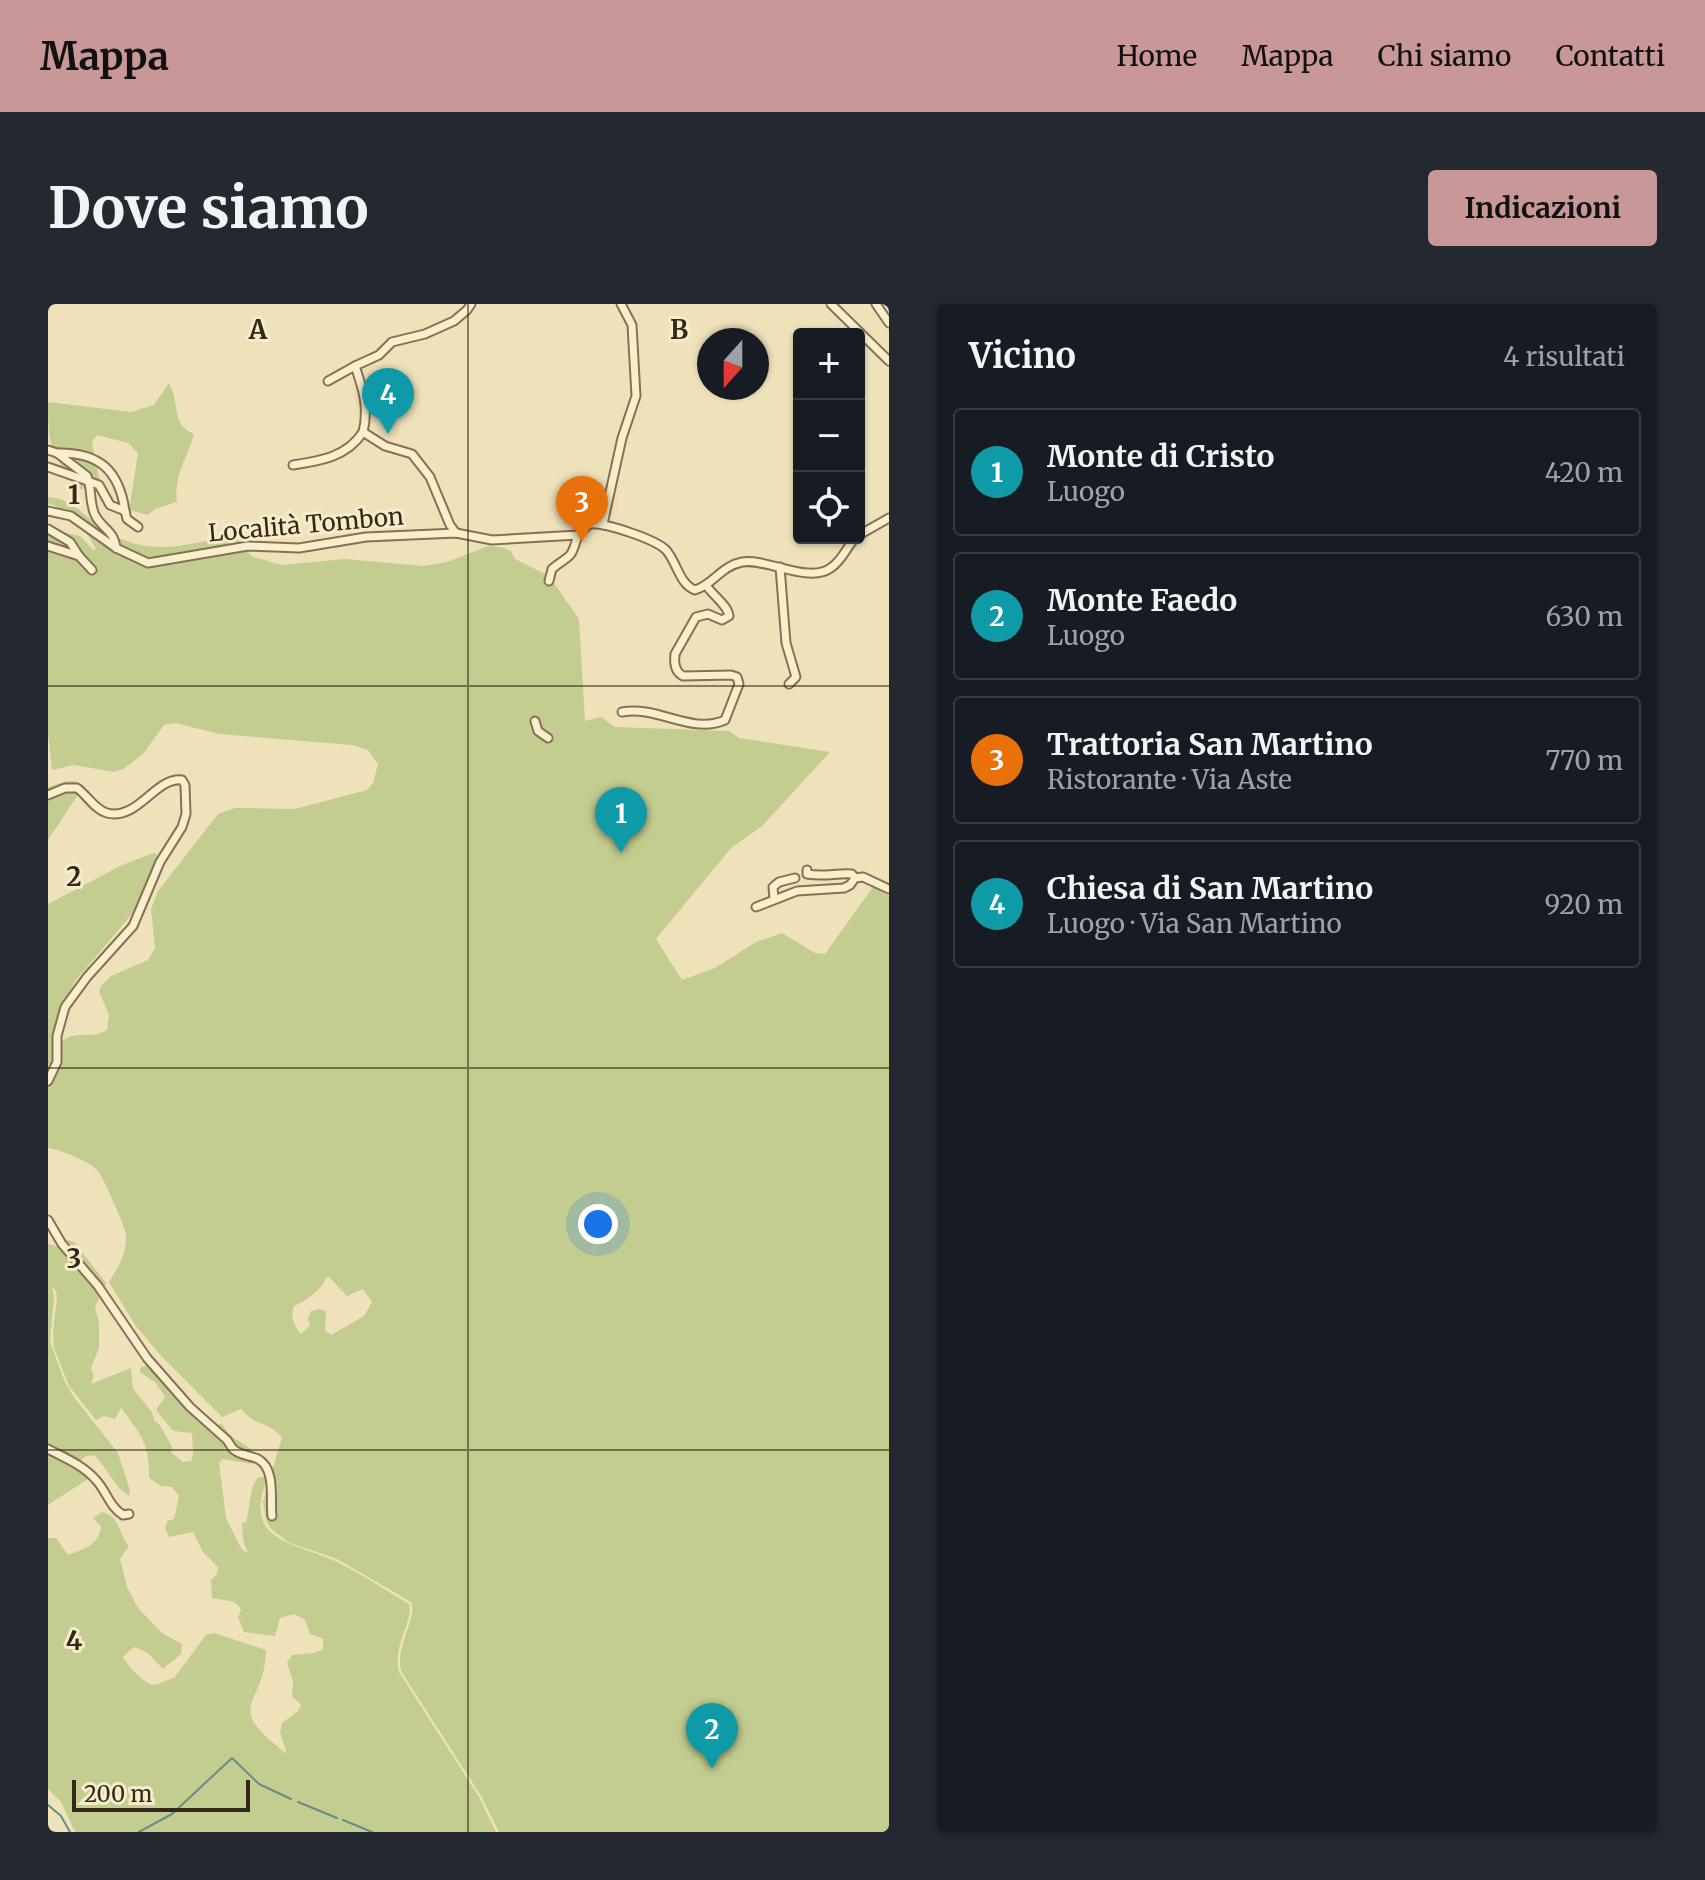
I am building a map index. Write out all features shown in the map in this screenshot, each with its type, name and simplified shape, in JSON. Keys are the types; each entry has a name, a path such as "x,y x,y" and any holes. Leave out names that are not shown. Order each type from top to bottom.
{"street":[{"path":"328,381 379,355 392,342 425,334 454,321 471,304"},
{"path":"603,524 622,438 636,396 632,325 621,304"},
{"path":"831,304 889,361"},
{"path":"876,304 889,323"},
{"path":"293,465 333,457 355,442 363,432 367,402 355,366"},
{"path":"363,432 385,446 412,454 434,483 456,533"},
{"path":"52,452 87,476 96,517 115,536 116,548"},
{"path":"52,452 77,453 110,469 118,485 127,519 138,527"},
{"path":"48,467 89,480 102,488 110,505 125,511"},
{"name":"Località Tombon","path":"48,511 60,512 82,523 116,548 137,559 154,563 248,546 299,548 366,537 456,533 492,540 578,535"},
{"path":"865,532 889,518"},
{"path":"549,581 552,569 568,559 578,535 589,524 603,524 662,547 691,589 701,588 728,566 743,562 824,572 838,562 852,544"},
{"path":"48,529 70,542 92,570"},
{"path":"48,546 79,556"},
{"path":"780,567 786,643 796,677 789,684"},
{"path":"622,712 654,713 680,722 702,724 720,723 727,718 730,701 739,684 737,677 683,676 677,671 674,661 696,617 708,614 722,620 729,616 728,609 706,585"},
{"path":"535,721 538,731 548,738"},
{"path":"48,795 65,788 77,788 102,810 113,813 138,806 173,780 185,783 185,822 160,862 133,926 87,977 65,1007 57,1036 57,1062 48,1081"},
{"path":"807,870 807,874 823,877 838,873 852,874 855,878"},
{"path":"756,907 806,889 844,888 855,878 863,877 889,889"},
{"path":"774,899 773,887 795,878"},
{"path":"50,1222 62,1244 98,1286 108,1305 159,1372 233,1449 266,1465 271,1477 272,1516"},
{"path":"48,1449 85,1468 100,1485 113,1508 123,1515 129,1514"}],"green space":[{"path":"169,383 179,419 194,434 179,476 177,502 155,509 148,515 129,510 138,453 128,443 97,435 92,442 100,483 84,473 83,490 77,487 53,448 48,402 131,412 154,405"},
{"path":"48,497 65,501 106,531 122,539 154,547 185,545 234,534 251,556 281,565 345,559 423,566 447,562 488,546 501,547 511,551 515,559 549,576 579,619 585,721 601,717 615,727 729,731 739,738 830,752 761,827 731,848 656,939 682,980 715,968 756,942 782,933 815,953 825,954 873,887 889,896 889,1832 499,1832 481,1796 401,1671 401,1652 412,1616 411,1602 337,1559 290,1543 271,1529 266,1521 263,1502 282,1437 241,1409 222,1417 161,1356 135,1325 109,1282 119,1266 126,1235 105,1183 89,1164 48,1148 48,904 122,865 154,853 157,855 137,908 76,980 68,995 60,1015 58,1046 75,1035 107,1030 109,1015 99,992 101,986 111,976 148,960 155,948 151,909 158,891 218,814 235,808 295,809 367,790 373,783 378,764 368,750 352,745 219,734 175,723 164,725 143,754 125,768 114,772 74,765 52,770 48,733 48,529 80,536 93,550 96,549 76,521 48,503","holes":["329,1277 347,1296 363,1289 372,1302 364,1316 331,1335 325,1330 326,1311 311,1311 308,1319 310,1325 301,1334 293,1317 294,1306 313,1294 326,1278"]},
{"path":"75,781 83,787 48,840 48,787"},
{"path":"68,1240 74,1242 106,1283 95,1307 99,1323 99,1348 91,1368 94,1376 91,1384 131,1368 133,1389 160,1425 172,1447 171,1452 183,1462 191,1461 192,1433 173,1431 156,1410 165,1397 156,1383 140,1372 140,1368 152,1363 180,1396 214,1426 222,1424 230,1435 257,1455 252,1464 223,1459 219,1463 226,1518 242,1550 248,1553 242,1523 246,1522 253,1488 258,1477 268,1477 261,1499 261,1515 267,1528 290,1544 346,1567 409,1604 409,1618 398,1652 399,1672 479,1797 496,1832 74,1830 61,1802 48,1789 48,1538 56,1538 68,1555 80,1551 97,1538 101,1526 93,1518 102,1512 116,1522 129,1546 120,1559 127,1587 138,1608 162,1633 182,1644 181,1654 163,1669 148,1653 134,1647 123,1657 146,1682 154,1685 174,1678 206,1635 214,1633 266,1650 251,1714 255,1725 287,1754 280,1733 282,1723 301,1705 292,1696 293,1681 287,1663 292,1655 315,1653 323,1649 323,1639 310,1634 305,1620 294,1614 280,1618 275,1636 244,1632 238,1617 239,1606 212,1598 211,1580 217,1574 218,1567 203,1552 193,1532 169,1537 165,1529 167,1521 174,1519 179,1496 172,1487 161,1486 149,1478 146,1448 134,1425 121,1408 115,1419 104,1416 96,1420 69,1386 54,1348 57,1298 52,1286 54,1298 50,1341 64,1380 118,1453 130,1490 129,1496 94,1455 86,1456 77,1464 79,1470 91,1477 48,1505 48,1244 56,1246"}],"waterway":[{"path":"139,1832 172,1814 232,1758 259,1784 291,1799"},
{"path":"298,1802 337,1818"},
{"path":"48,1805 61,1816 70,1832"},
{"path":"343,1820 372,1832"}],"place":[{"name":"Chiesa di San Martino","path":"388,434"},
{"name":"Trattoria San Martino","path":"582,542"},
{"name":"Monte di Cristo","path":"621,853"},
{"name":"Monte Faedo","path":"712,1769"}]}
